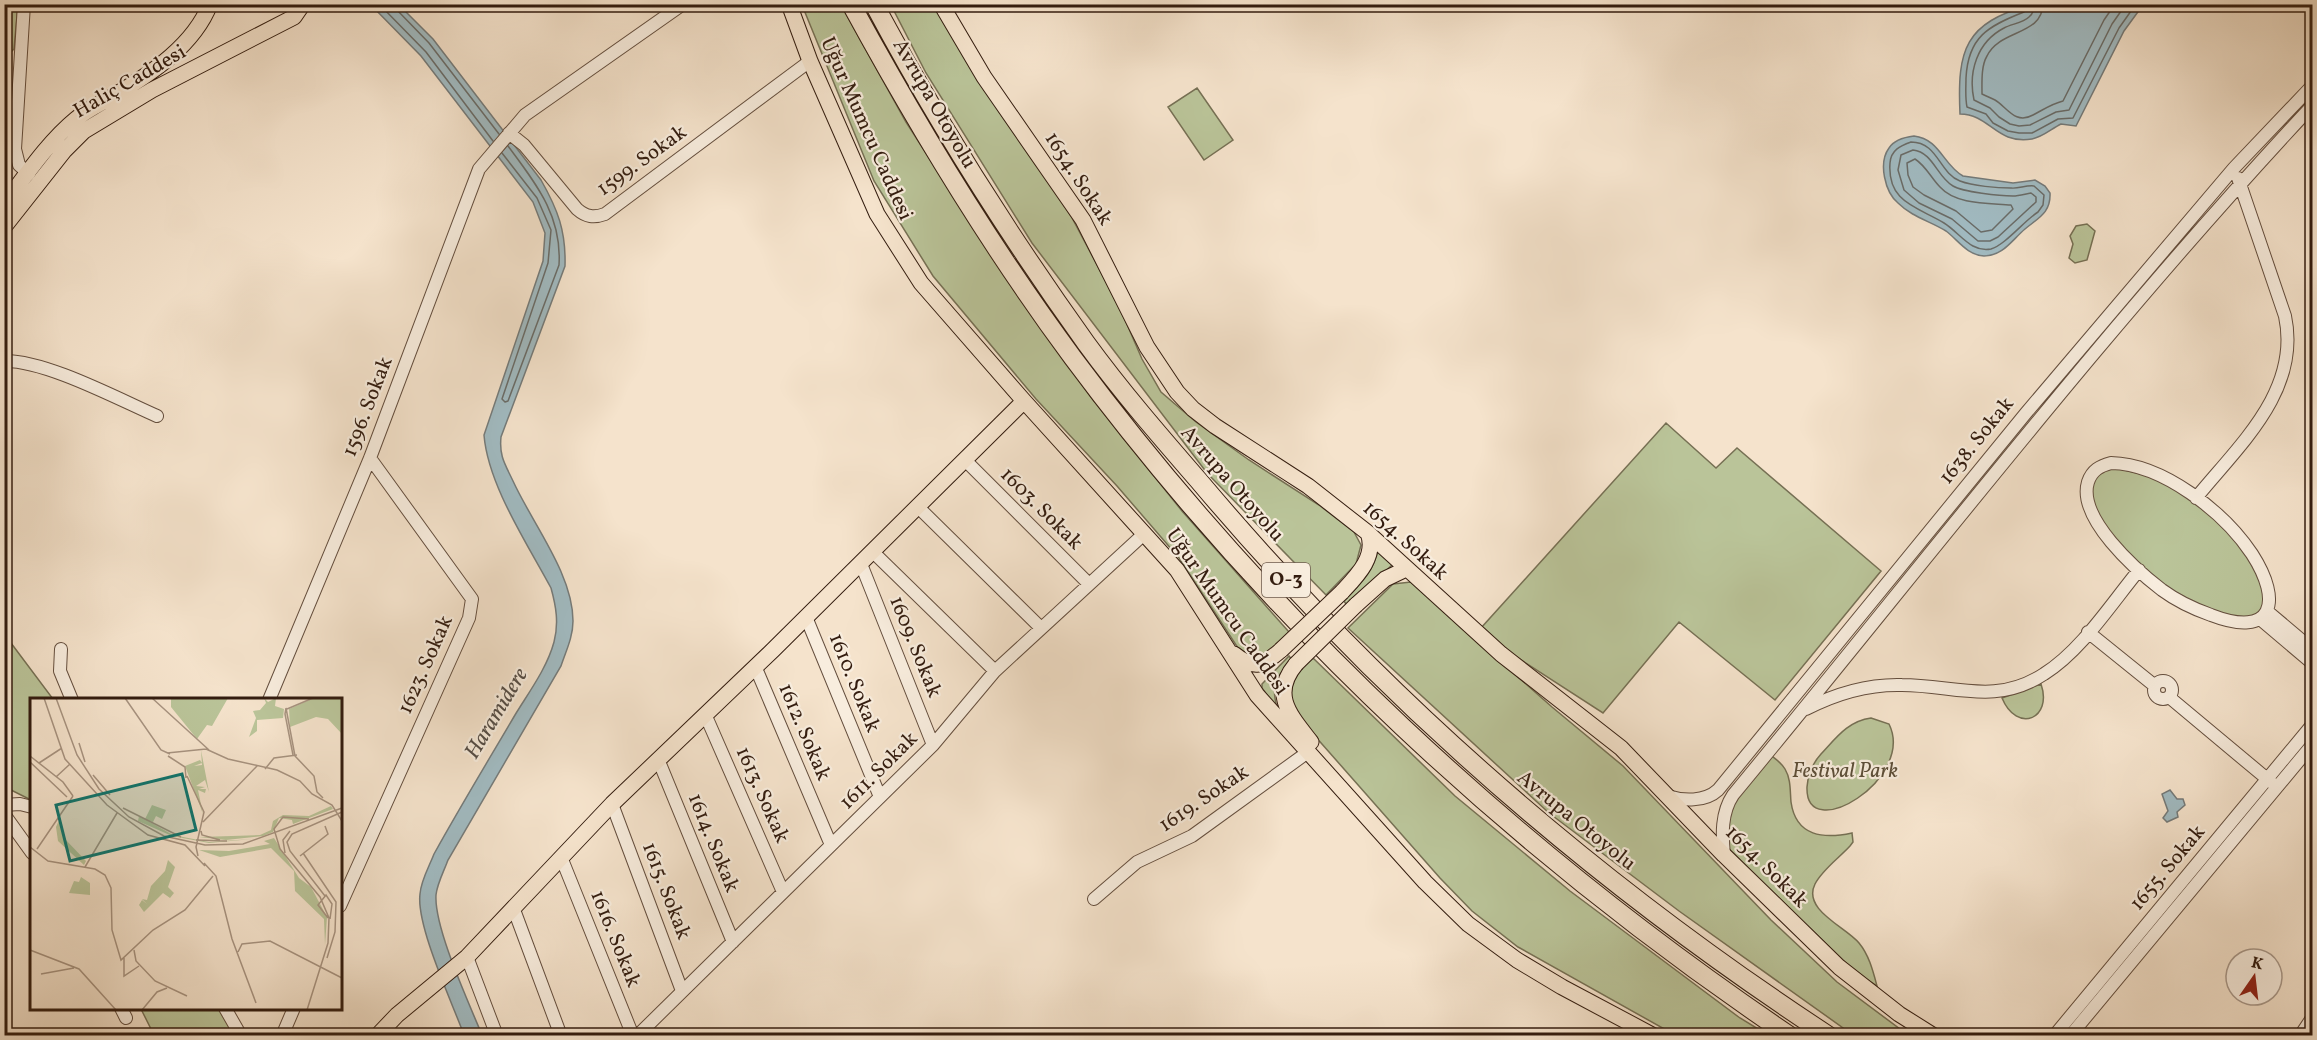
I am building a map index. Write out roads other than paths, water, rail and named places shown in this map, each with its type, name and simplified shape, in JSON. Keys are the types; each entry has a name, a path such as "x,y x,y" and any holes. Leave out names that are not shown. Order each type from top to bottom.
{"highway":[{"name":"Avrupa Otoyolu","path":"851,4 908,106 965,200 1071,355 1166,476 1272,597 1365,690 1481,800 1649,936 1790,1035"},
{"name":"Avrupa Otoyolu","path":"874,4 958,151 1002,221 1088,345 1170,448 1291,586 1408,704 1481,771 1561,839 1718,960 1829,1035"}],"main road":[{"name":"Haliç Caddesi","path":"4,204 59,136 77,118 147,76 180,48 206,16 210,4"},
{"name":"Haliç Caddesi","path":"4,227 64,151 84,131 152,90 294,17 303,4"},
{"name":"Uğur Mumcu Caddesi","path":"789,4 810,61 877,214 921,282 1024,401 1177,570 1257,695 1425,882 1468,924 1517,960 1562,987 1654,1035"},
{"name":"1654. Sokak","path":"941,4 984,77 1083,220 1147,347 1178,392 1193,409 1215,426 1308,486 1368,532 1501,654 1621,748 1724,855 1839,967 1899,1014 1934,1035"},
{"path":"377,1035 397,1015 467,957 612,804 861,564 1024,401"},
{"path":"1227,648 1242,660 1258,665 1268,662 1342,592 1367,561 1371,544 1368,532"},
{"path":"1341,786 1286,707 1283,696 1284,684 1296,664 1356,605 1385,579 1406,569"}],"street":[{"path":"24,4 15,149 19,165 28,174"},
{"name":"1596. Sokak","path":"269,698 370,458 479,168 525,115 683,4"},
{"name":"1599. Sokak","path":"509,133 532,154 577,209 588,216 599,216 605,214 810,61"},
{"name":"1638. Sokak","path":"1667,796 1681,800 1703,798 1718,790 2026,413 2234,168 2313,86"},
{"name":"1638. Sokak","path":"1724,855 1723,827 1730,801 2032,428 2240,183 2313,106"},
{"path":"2196,498 2270,405 2281,384 2288,351 2286,316 2234,168"},
{"path":"4,361 25,363 70,378 157,416"},
{"name":"1623. Sokak","path":"342,902 469,618 472,599 370,458"},
{"name":"1603. Sokak","path":"965,460 1089,584"},
{"path":"2111,463 2136,465 2171,481 2196,498 2228,525 2252,554 2260,569 2269,598 2263,615 2255,623 2238,623 2196,609 2162,590 2108,538 2089,507 2086,488 2093,473 2103,465 2111,463"},
{"path":"918,507 1041,628"},
{"name":"1611. Sokak","path":"635,1035 933,745 995,671 1145,533"},
{"path":"873,552 995,671"},
{"name":"1609. Sokak","path":"861,564 933,745"},
{"path":"1802,711 1835,695 1872,686 1917,686 1979,693 2001,692 2016,688 2052,669 2088,632 2139,570"},
{"path":"2263,615 2313,649"},
{"path":"2263,615 2313,663"},
{"name":"1610. Sokak","path":"806,617 880,797"},
{"path":"2088,632 2155,686 2160,681 2169,682 2173,690 2169,697 2277,788"},
{"path":"61,649 60,671 72,698"},
{"name":"1612. Sokak","path":"756,666 831,846"},
{"name":"1613. Sokak","path":"705,714 783,892"},
{"name":"1655. Sokak","path":"2054,1035 2313,725"},
{"name":"1655. Sokak","path":"2070,1035 2313,745"},
{"name":"1619. Sokak","path":"1094,899 1137,862 1191,836 1308,752"},
{"name":"1614. Sokak","path":"658,759 732,942"},
{"path":"4,805 20,804 30,806"},
{"name":"1615. Sokak","path":"612,804 682,991"},
{"path":"4,814 30,850"},
{"name":"1616. Sokak","path":"561,856 635,1035"},
{"path":"513,907 561,1035"},
{"path":"467,957 496,1035"},
{"path":"226,1010 241,1035"},
{"path":"282,1035 293,1010"},
{"path":"2300,1035 2313,1018"}],"water":[{"path":"371,5 399,5 433,39 541,180 556,211 564,242 565,266 501,437 501,444 507,470 550,549 566,585 571,603 572,633 561,666 448,860 436,895 446,945 482,1035 464,1035 429,944 420,908 420,894 434,854 542,670 556,635 556,615 551,588 501,494 487,454 484,435 543,261 545,233 533,202 421,56"},
{"path":"2030,5 2143,5 2124,31 2076,126 2061,124 2036,138 2020,140 2001,134 1970,115 1960,114 1959,91 1964,56 1978,30 1991,20"},
{"path":"1914,136 1930,142 1963,176 2013,183 2035,180 2045,186 2050,193 2046,210 2007,247 1997,253 1984,256 1973,253 1946,231 1903,208 1893,198 1884,177 1886,154 1894,143"},
{"path":"2170,790 2177,799 2183,799 2185,805 2177,812 2178,817 2167,822 2163,818 2168,811 2162,794"}],"water label":[{"name":"Haramidere","path":"497,714"}],"park label":[{"name":"Festival Park","path":"1845,771"}]}
